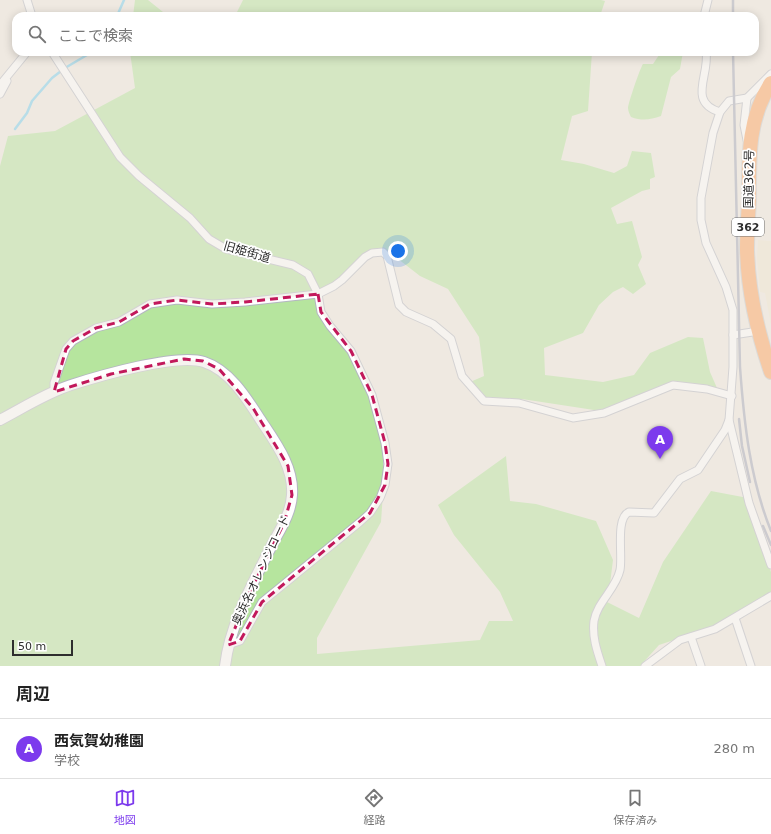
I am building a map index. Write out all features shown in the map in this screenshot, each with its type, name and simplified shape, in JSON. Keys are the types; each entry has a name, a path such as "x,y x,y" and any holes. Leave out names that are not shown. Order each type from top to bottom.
{"highway":[{"name":"国道362号","path":"771,83 759,105 753,122 749,151 747,250 759,331 771,372"}],"street":[{"path":"26,0 30,12"},
{"path":"705,12 708,0"},
{"path":"0,85 24,56"},
{"name":"旧姫街道","path":"55,56 120,157 190,218 209,239 226,249 293,265 308,274 318,294 321,312 330,326 351,351 372,395 382,429 388,464 380,498 370,513 262,602 240,641 228,645"},
{"path":"706,56 707,61 701,89 703,101 711,110 720,112"},
{"path":"0,94 10,73"},
{"path":"602,666 593,634 595,619 620,570 621,527 624,517 629,512 654,513 680,479 698,470 725,430 729,420 732,396 733,310 726,287 706,243 701,220 704,177 713,133 720,112 729,101 747,98 771,74"},
{"path":"747,98 744,125 749,151"},
{"path":"54,392 54,383 66,349 73,341 96,328 119,322 150,304 177,300 212,304 318,294 342,280 365,257 372,253 383,252 387,256 398,305 406,312 433,324 451,339 462,376 484,401 519,403 573,418 604,413 673,385 707,389 732,396"},
{"path":"733,335 759,331"},
{"name":"奥浜名オレンジロード","path":"0,420 54,392 71,385 111,374 184,359 203,361 219,369 236,386 253,408 288,466 292,496 284,523 250,592 228,645 225,666"},
{"path":"729,420 749,503 771,565"},
{"path":"650,664 668,648 691,636 715,629 771,596"},
{"path":"735,618 751,666"},
{"path":"691,636 701,666"}],"highlighted area":[{"path":"318,294 321,312 351,351 372,395 385,443 388,464 385,485 370,513 262,602 240,641 228,645 250,592 284,523 292,495 288,466 253,408 219,369 203,361 184,359 111,374 54,392 66,349 73,341 96,328 119,322 150,304 177,300 212,304"}],"shaded area":[{"path":"758,240 771,241 771,325 765,293 760,292 757,258"}],"green space":[{"path":"135,0 148,0 163,12 134,12"},
{"path":"243,0 605,1 601,12 237,12"},
{"path":"131,56 592,56 588,111 572,116 561,160 584,164 614,173 627,166 632,151 651,153 655,177 650,179 650,189 642,191 611,208 617,224 632,221 642,257 638,265 646,284 633,294 623,287 613,292 599,305 583,333 544,348 545,375 603,382 634,375 650,353 688,337 703,338 710,372 717,388 673,384 607,412 522,399 484,401 470,382 484,376 479,337 448,289 420,276 384,248 368,255 318,294 320,306 368,385 382,441 384,478 381,522 317,638 317,654 480,640 489,621 513,621 500,592 454,535 438,505 506,456 510,501 536,504 596,521 613,560 609,592 605,601 639,618 663,562 711,491 748,498 771,572 771,592 725,623 659,645 640,666 0,666 0,166 8,136 55,131 135,88"},
{"path":"658,56 682,56 680,69 671,77 661,116 646,120 631,117 628,108 641,67 643,64 653,64"}],"waterway":[{"path":"119,12 124,0"},
{"path":"15,129 27,113 32,101 52,78 85,56"}],"railway":[{"path":"733,0 733,12"},
{"path":"733,56 740,367 749,450 758,491 771,531"},
{"path":"739,419 742,446 750,482"},
{"path":"763,526 771,545"}],"place":[{"name":"西気賀幼稚園","path":"660,459"}]}
